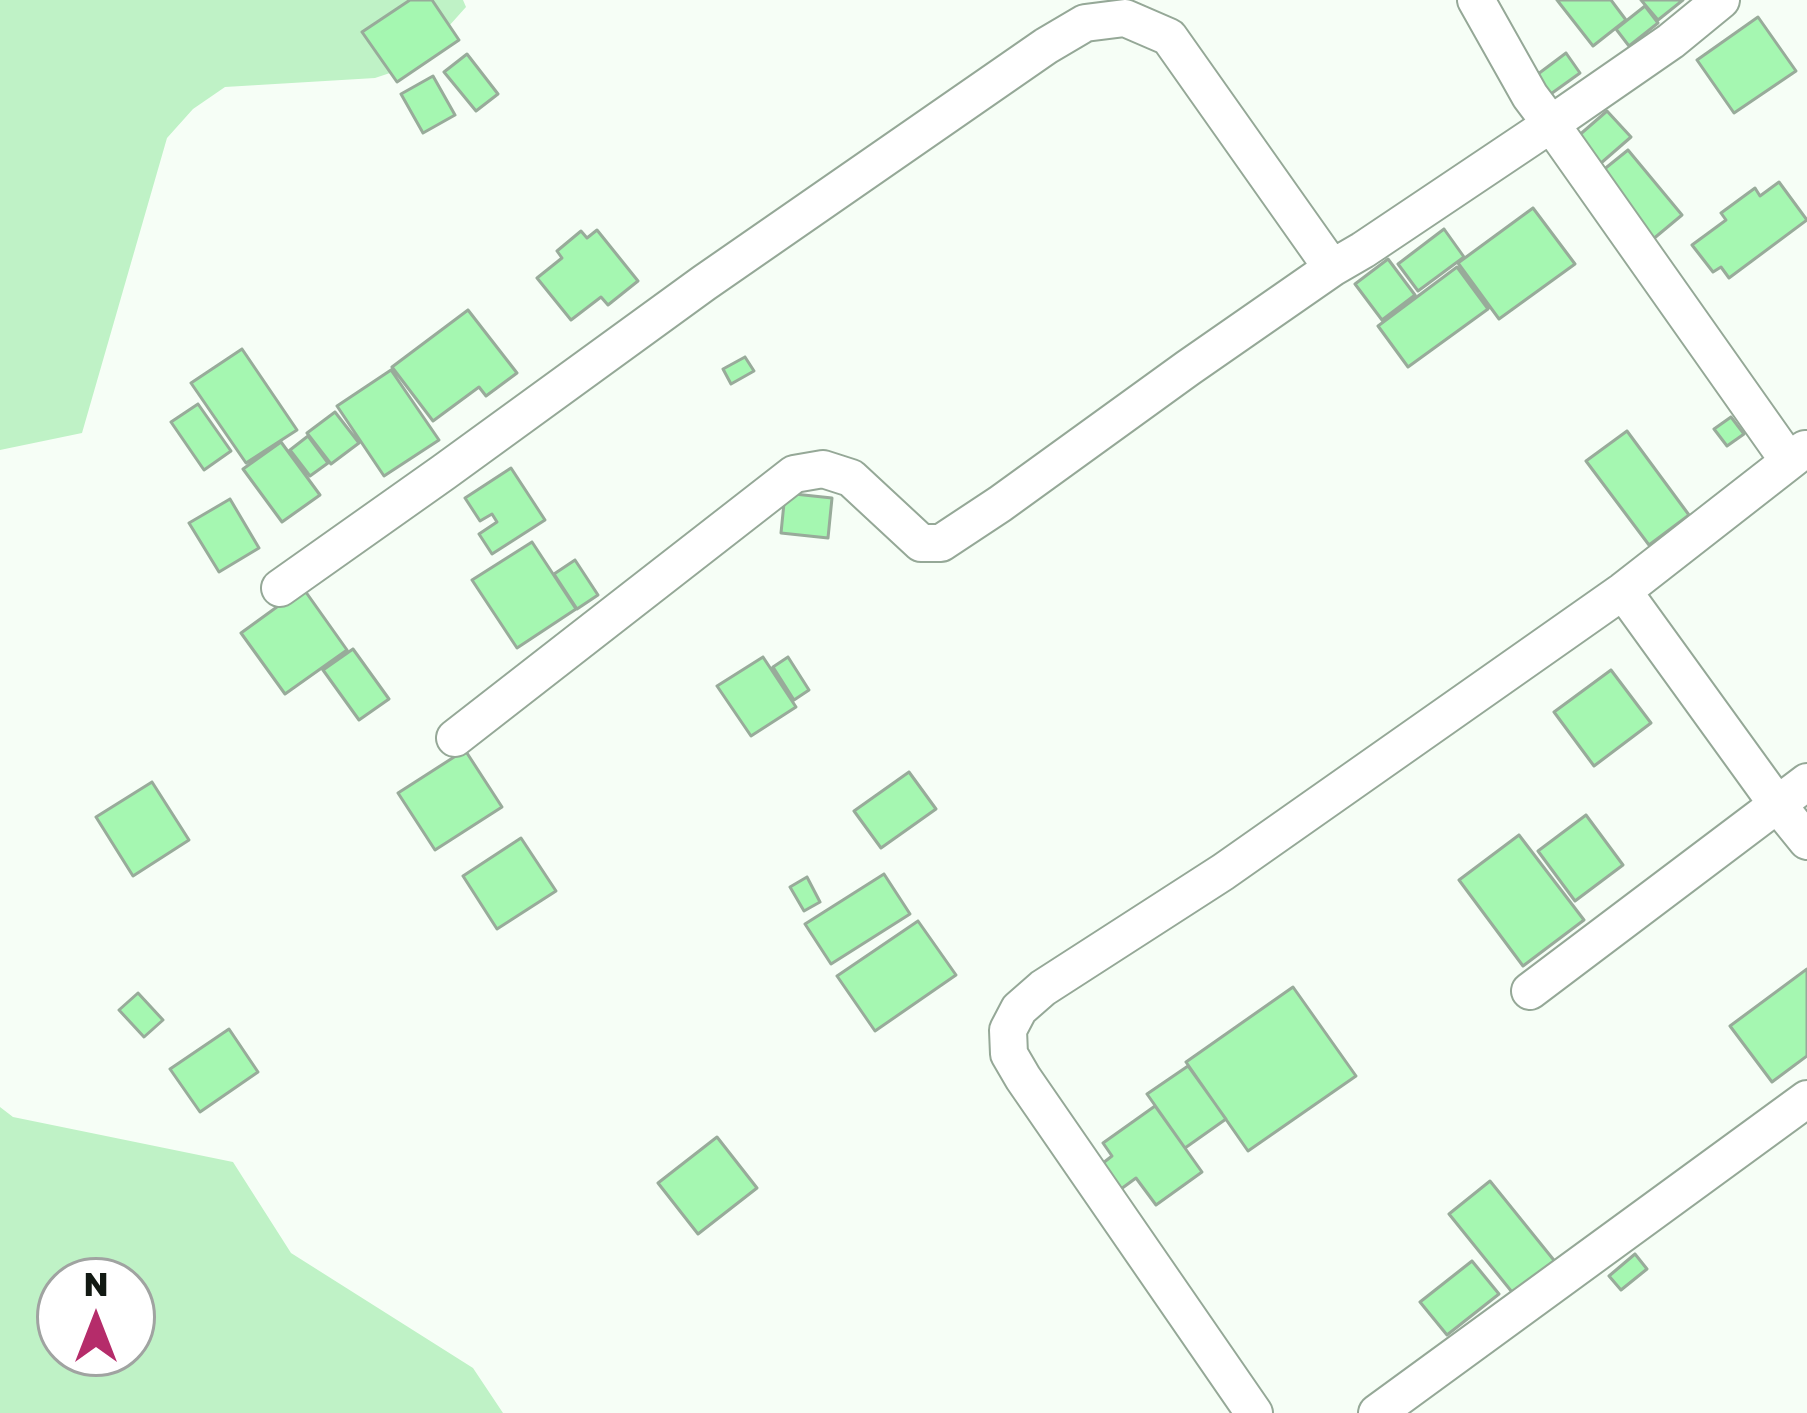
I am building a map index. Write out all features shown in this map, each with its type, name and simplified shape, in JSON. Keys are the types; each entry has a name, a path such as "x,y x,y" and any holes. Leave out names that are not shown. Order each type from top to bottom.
{"street":[{"path":"1254,1413 1009,1054 1008,1030 1019,1009 1043,988 1222,872 1623,591 1797,454 1530,96 1476,0"},
{"path":"455,738 794,474 823,469 851,478 921,542 941,543 1332,268 1671,41 1721,0"},
{"path":"280,588 704,283 1085,23 1125,18 1168,37 1332,268"},
{"path":"1623,591 1807,841"},
{"path":"1530,992 1807,782"},
{"path":"1377,1413 1807,1100"}],"green space":[{"path":"0,0 463,0 466,7 414,65 375,78 225,87 193,109 167,138 82,433 0,450"},
{"path":"0,1107 13,1117 233,1162 291,1253 473,1368 503,1413 0,1413"}],"building":[{"path":"410,0 432,0 459,40 397,82 362,32"},
{"path":"1557,0 1611,0 1626,20 1593,46"},
{"path":"1641,0 1683,0 1658,20"},
{"path":"1645,6 1658,23 1629,46 1616,29"},
{"path":"1758,17 1796,71 1734,113 1697,60"},
{"path":"1566,53 1580,73 1548,96 1534,77"},
{"path":"467,54 498,94 476,111 444,72"},
{"path":"433,76 455,115 423,133 401,94"},
{"path":"1607,111 1631,137 1593,170 1569,144"},
{"path":"1628,150 1682,215 1646,245 1592,179"},
{"path":"1779,182 1807,220 1729,278 1721,267 1713,272 1692,245 1726,220 1721,213 1755,188 1760,196"},
{"path":"1533,208 1575,264 1499,319 1458,263"},
{"path":"1444,229 1464,257 1418,291 1398,264"},
{"path":"597,230 638,281 608,305 601,297 571,320 537,278 562,258 557,251 581,231 587,238"},
{"path":"1388,259 1415,295 1382,320 1355,284"},
{"path":"1457,267 1488,309 1408,367 1378,326"},
{"path":"468,310 517,373 486,396 479,387 433,421 392,367"},
{"path":"242,349 297,430 246,463 191,383"},
{"path":"745,357 754,371 731,384 723,369"},
{"path":"391,370 439,440 384,476 337,406"},
{"path":"198,404 231,451 204,470 171,422"},
{"path":"335,412 359,443 331,464 307,433"},
{"path":"1731,417 1744,434 1727,446 1714,429"},
{"path":"1627,431 1689,515 1649,545 1586,461"},
{"path":"308,436 328,463 310,476 290,450"},
{"path":"281,442 320,495 282,522 243,469"},
{"path":"511,468 545,520 492,554 479,534 497,522 492,514 480,521 465,498"},
{"path":"785,493 832,498 828,538 781,533"},
{"path":"230,499 259,548 219,572 189,523"},
{"path":"532,542 576,609 517,648 472,580"},
{"path":"575,560 598,595 577,609 554,574"},
{"path":"303,588 347,650 285,694 241,633"},
{"path":"353,649 389,699 359,720 323,670"},
{"path":"763,657 796,707 751,736 717,686"},
{"path":"788,657 809,690 794,700 773,667"},
{"path":"1611,670 1651,723 1594,766 1554,712"},
{"path":"465,750 502,807 435,850 398,793"},
{"path":"909,772 936,809 881,848 854,811"},
{"path":"152,782 189,840 133,876 96,817"},
{"path":"1586,815 1623,865 1575,901 1538,851"},
{"path":"1519,835 1584,920 1523,966 1459,880"},
{"path":"521,838 556,891 497,929 463,876"},
{"path":"884,874 910,914 831,964 805,924"},
{"path":"807,877 820,902 804,911 790,887"},
{"path":"918,921 956,975 875,1031 837,976"},
{"path":"1807,969 1807,1056 1772,1082 1730,1026"},
{"path":"1293,987 1356,1076 1248,1151 1186,1062"},
{"path":"138,993 163,1020 144,1037 119,1010"},
{"path":"229,1029 258,1072 200,1112 170,1069"},
{"path":"1188,1066 1226,1119 1185,1148 1147,1094"},
{"path":"1155,1106 1202,1172 1156,1205 1136,1178 1121,1189 1103,1163 1112,1156 1103,1143"},
{"path":"717,1137 757,1188 698,1234 658,1183"},
{"path":"1490,1181 1557,1264 1516,1297 1449,1214"},
{"path":"1635,1254 1647,1269 1621,1290 1609,1276"},
{"path":"1472,1261 1499,1294 1447,1335 1420,1302"}]}
